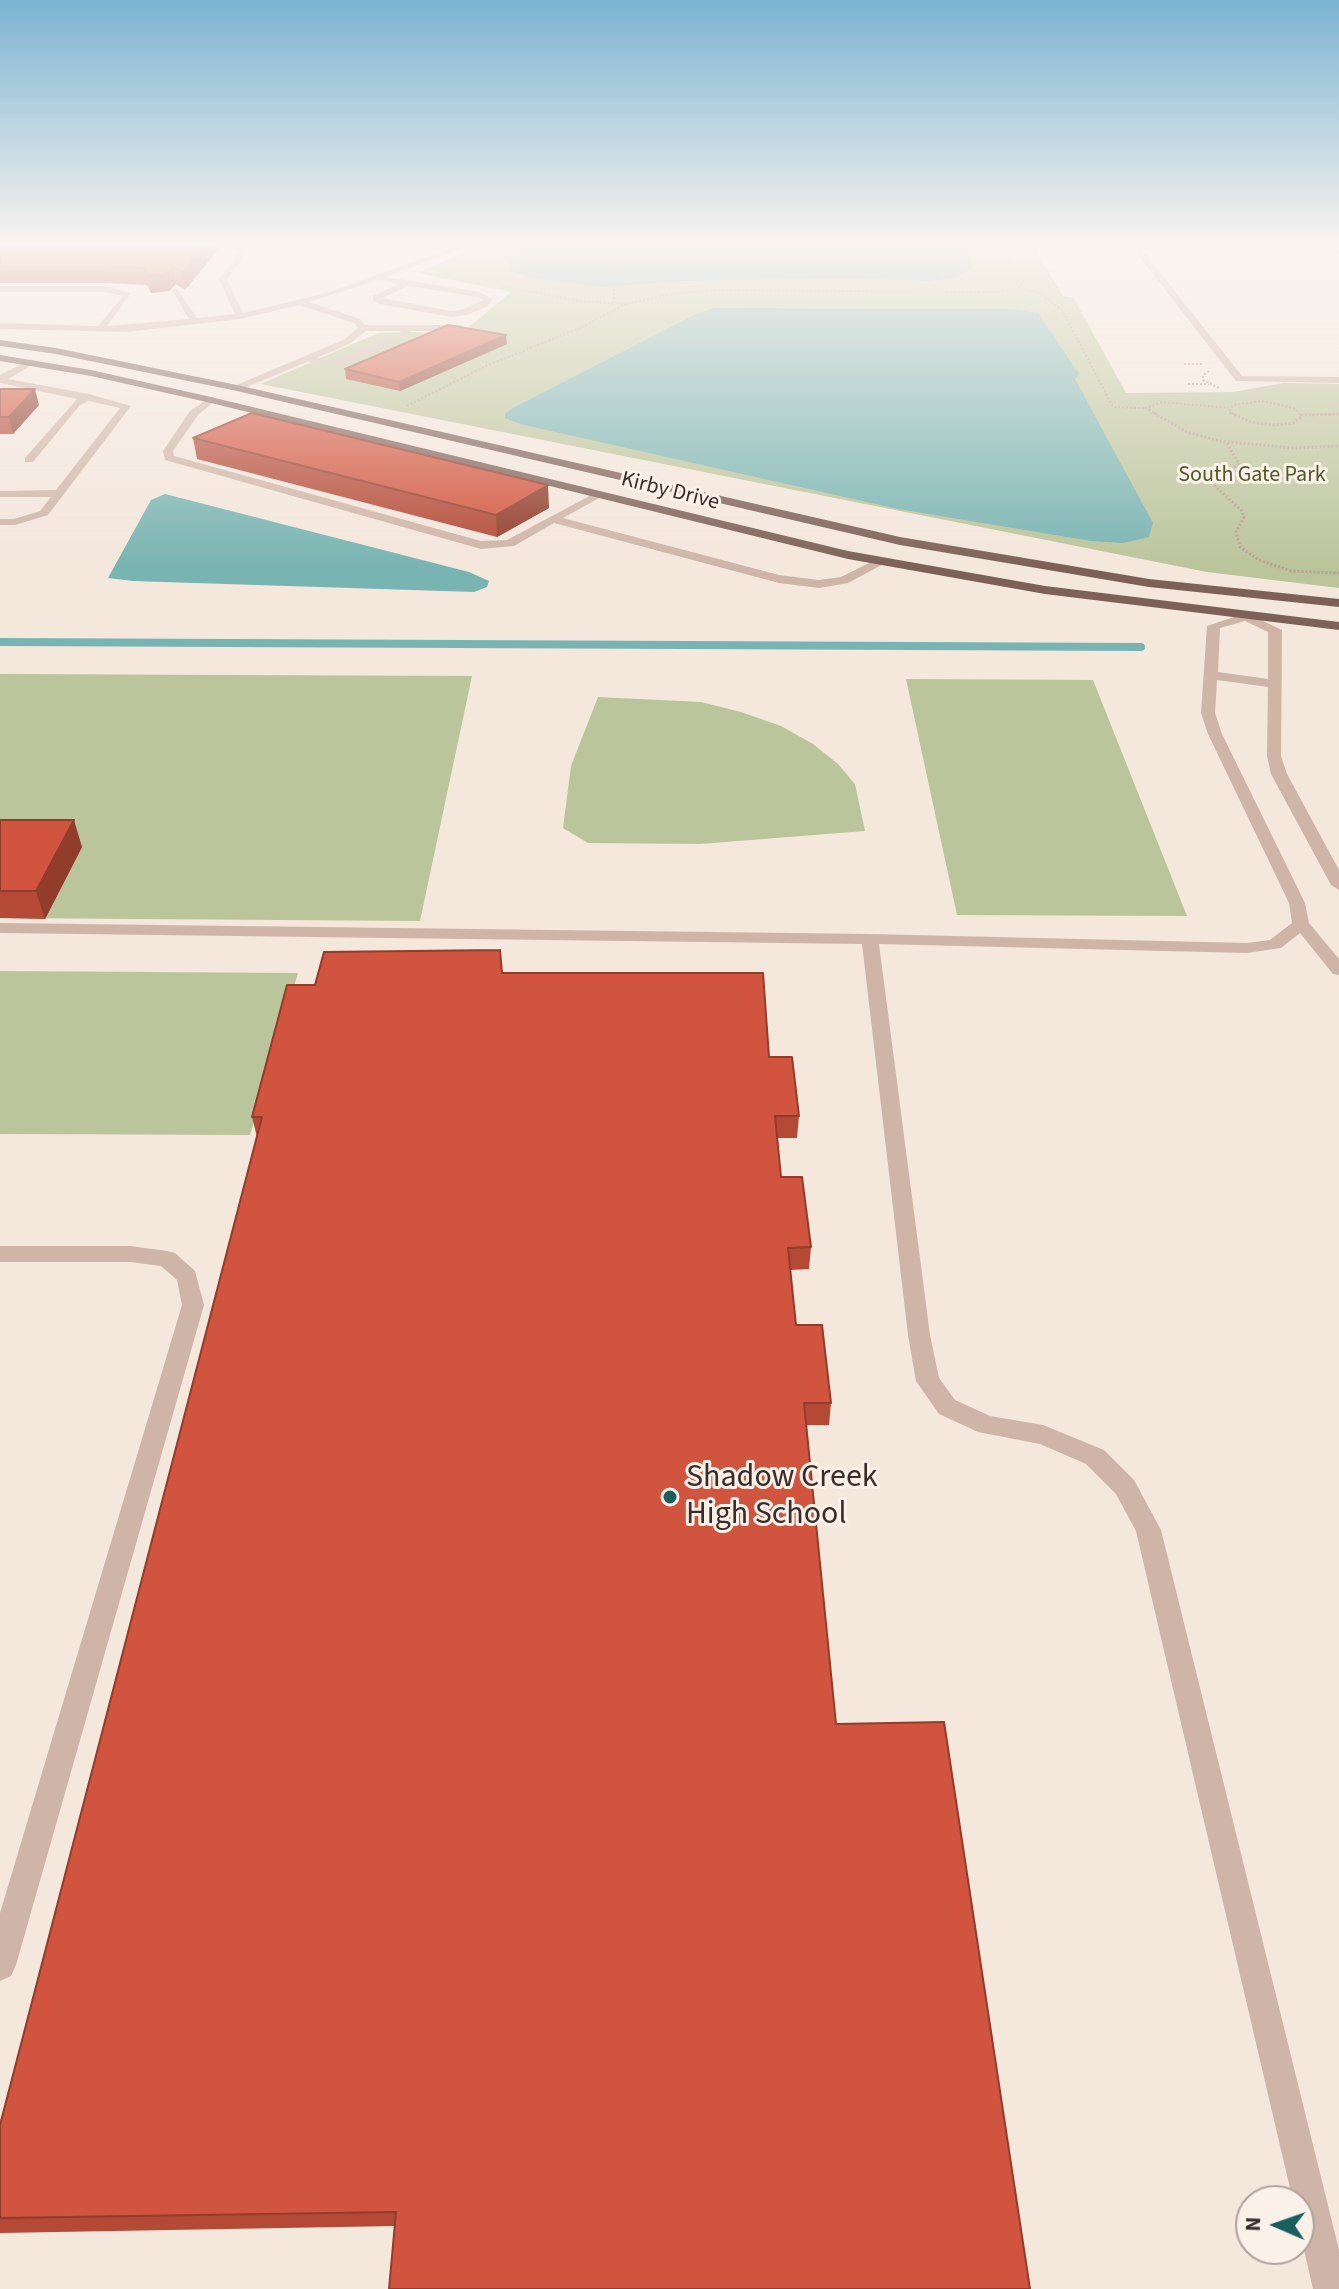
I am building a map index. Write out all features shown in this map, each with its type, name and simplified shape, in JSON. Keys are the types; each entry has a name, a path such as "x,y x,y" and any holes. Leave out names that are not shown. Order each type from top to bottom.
{"main road":[{"path":"31,362 50,354"},
{"name":"Kirby Drive","path":"70,354 237,388 900,541 1149,583 1339,603"},
{"name":"Kirby Drive","path":"0,358 211,400 597,495 883,561 1045,590 1339,626"},
{"path":"211,400 237,388"},
{"path":"1246,617 1247,593"}],"street":[{"path":"237,388 318,354"},
{"path":"306,359 339,363 361,354"},
{"path":"1219,354 1239,379 1339,380"},
{"path":"0,380 31,362"},
{"path":"0,380 104,399 126,406 44,513 15,522 0,522"},
{"path":"104,399 140,384"},
{"path":"29,460 76,403 89,397"},
{"path":"211,400 194,413 168,451 169,458 481,545 510,543 597,495"},
{"path":"0,494 60,493"},
{"path":"552,519 779,579 819,584 844,580 883,561"},
{"path":"1339,885 1279,774 1274,756 1275,630 1246,617 1214,626 1208,713 1215,734 1297,903 1301,924 1339,970"},
{"path":"1210,675 1275,684"},
{"path":"0,928 870,939 1247,948 1275,944 1301,924"},
{"path":"870,939 919,1335 928,1381 947,1407 986,1425 1043,1435 1095,1457 1125,1487 1148,1530 1331,2289"},
{"path":"0,1254 130,1254 167,1259 187,1277 193,1305 0,1965"}],"path":[{"path":"1085,354 1113,407 1146,408 1162,402 1229,408 1240,402 1262,401 1285,405 1301,415 1339,414"},
{"path":"1146,408 1187,432 1227,442 1293,448 1339,446"},
{"path":"1229,408 1233,416 1262,424 1293,423 1300,420 1301,415"},
{"path":"1227,442 1239,464 1213,480 1214,485 1242,511 1244,517 1236,532 1240,547 1259,560 1291,571 1339,573"}],"green space":[{"name":"South Gate Park","path":"330,354 1104,354 1126,393 1233,392 1283,383 1339,384 1339,588 1207,572 261,384"},
{"path":"0,674 472,676 420,921 0,918"},
{"path":"906,679 1093,680 1187,916 957,915"},
{"path":"598,697 701,702 781,726 813,744 838,764 855,784 865,831 700,844 588,843 563,828 571,766"},
{"path":"0,971 298,973 250,1135 0,1134"}],"water":[{"path":"618,354 1065,354 1079,374 1075,379 1153,523 1149,537 1123,543 1091,541 898,509 520,424 505,418 511,409"},
{"path":"165,494 469,572 489,581 487,587 474,592 108,578 151,500"}],"building":[{"path":"381,354 463,354 399,382 345,369"},
{"path":"0,389 35,389 9,417 0,417"},
{"path":"252,413 548,485 496,515 193,438"},
{"path":"0,820 74,820 36,891 0,891"},
{"path":"500,950 502,973 763,973 769,1057 792,1057 799,1116 775,1116 781,1177 802,1177 811,1247 788,1248 796,1325 822,1325 831,1403 804,1403 836,1724 944,1722 1030,2289 389,2289 396,2212 0,2218 0,2125 262,1117 252,1117 287,985 315,985 324,952"}],"waterway":[{"path":"0,642 1141,647"}],"place":[{"name":"Shadow Creek High School","path":"670,1497"}]}
